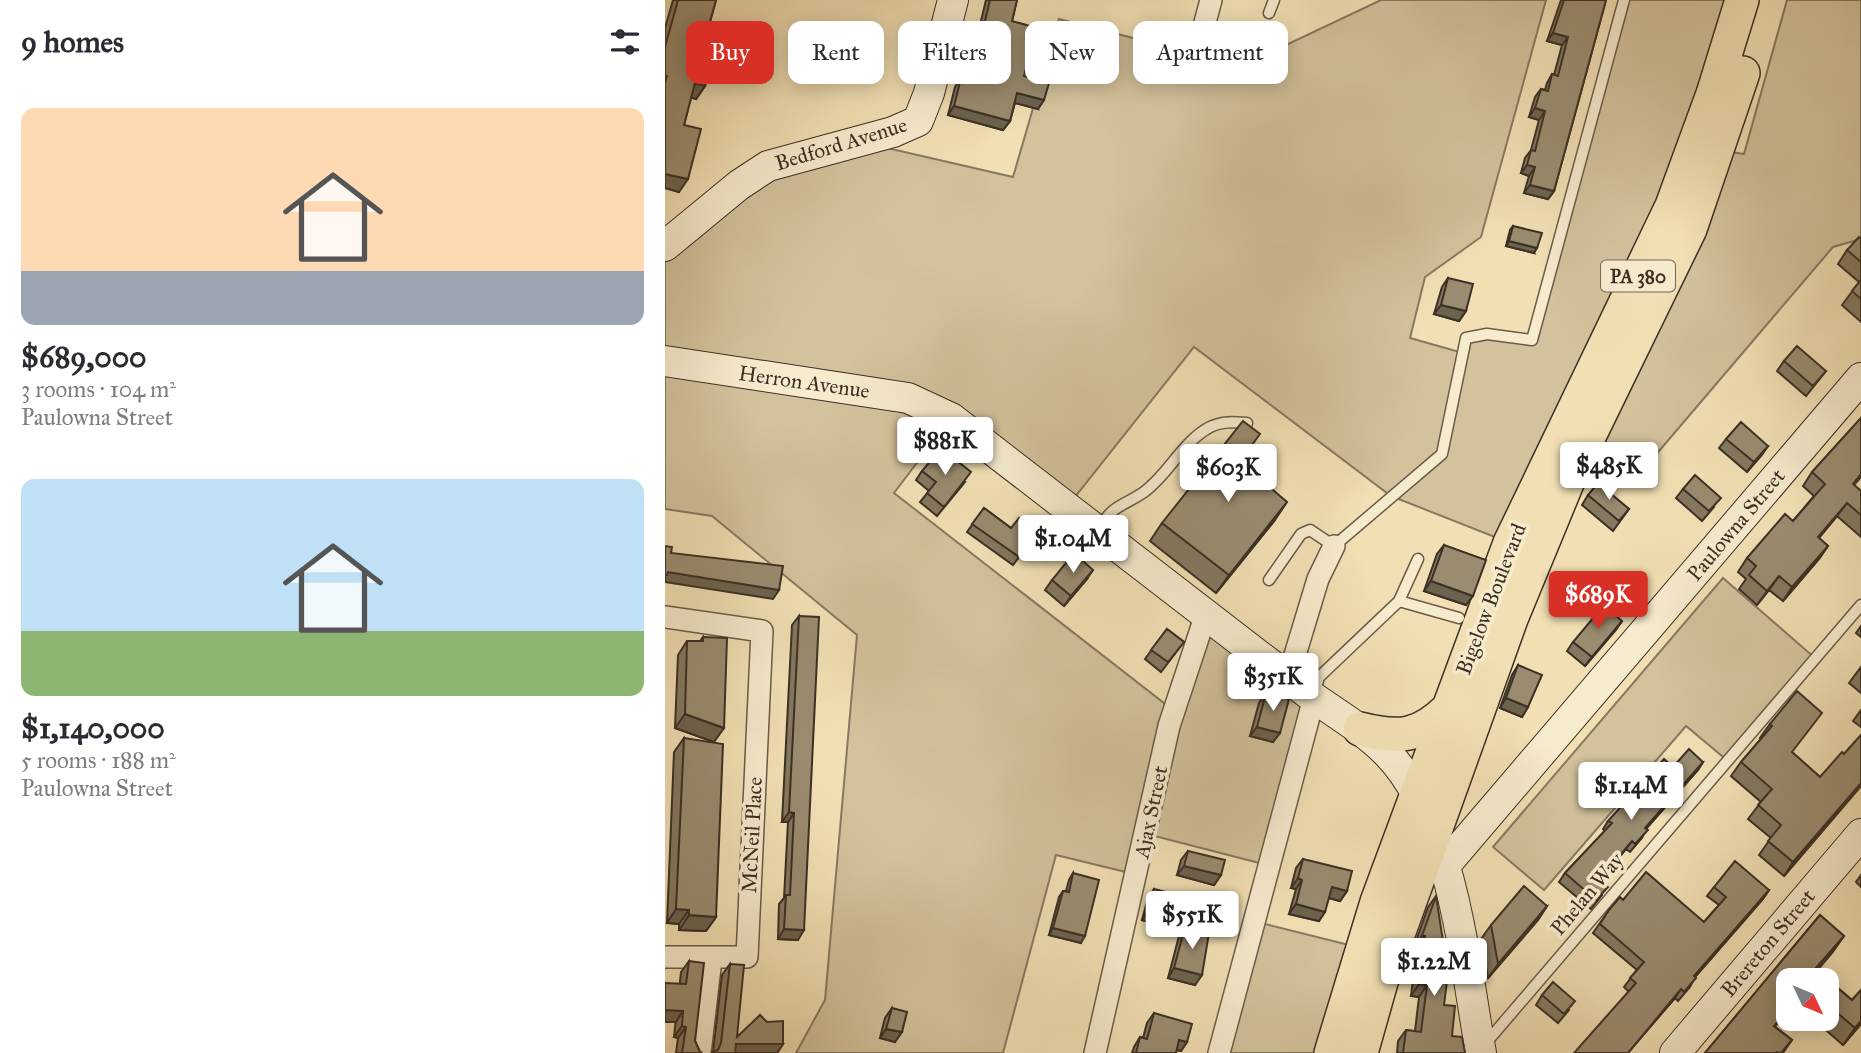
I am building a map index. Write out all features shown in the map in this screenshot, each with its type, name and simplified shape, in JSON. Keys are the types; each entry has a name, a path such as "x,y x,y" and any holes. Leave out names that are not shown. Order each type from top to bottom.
{"main road":[{"name":"Bigelow Boulevard","path":"1331,1053 1361,948 1510,543 1672,206 1713,94 1742,0"},
{"name":"Bigelow Boulevard","path":"1361,1053 1381,982 1440,848 1511,620 1567,482 1691,229 1723,139 1765,0"},
{"path":"1360,729 1379,734 1409,734 1434,723 1449,708"}],"street":[{"name":"Bedford Avenue","path":"665,246 739,185 768,166 893,132 918,121 929,93 953,0"},
{"path":"1206,21 1212,0"},
{"name":"Herron Avenue","path":"665,361 908,398 951,418 1314,698 1360,729 1393,759 1417,796 1440,848 1481,1051"},
{"name":"Paulowna Street","path":"1440,848 1861,378"},
{"path":"1288,678 1318,579 1334,546"},
{"name":"Ajax Street","path":"1095,1053 1171,718 1206,614"},
{"name":"McNeil Place","path":"665,617 762,631 747,957 665,957"},
{"path":"1219,1053 1314,698"},
{"name":"Brereton Street","path":"1675,1053 1861,834"},
{"path":"699,1053 711,959"}],"lane":[{"path":"1269,13 1274,0"},
{"path":"1269,580 1301,534 1310,530 1334,546 1442,454 1466,338 1487,334 1532,340 1624,0"},
{"path":"1099,531 1108,512 1146,491 1195,438 1211,427 1228,421 1247,423"},
{"path":"1314,698 1319,677 1399,601 1417,559"},
{"path":"1399,601 1459,618"},
{"name":"Phelan Way","path":"1481,1051 1861,605"}],"shaded area":[{"path":"1381,0 1546,0 1481,237 1425,277 1410,338 1463,353 1466,338 1532,340 1621,0 1742,0 1713,94 1510,543 1391,496 1194,347 1067,507 951,418 894,493 1173,710 1206,614 1314,698 1267,865 1147,834 1138,875 1056,855 1003,1053 796,1053 825,1000 857,635 712,516 665,509 665,246 739,185 857,141 1013,177 1040,84 1119,84 1119,34 1133,38 1133,84 1288,84 1288,44"},
{"path":"1787,0 1861,0 1861,239 1833,247 1636,478 1587,440 1719,150 1744,154"},
{"path":"1723,578 1815,658 1728,761 1686,726 1544,890 1493,847"},
{"path":"1253,921 1361,948 1331,1053 1219,1053"}],"building":[{"path":"678,0 716,0 710,21 686,21 686,84 695,84 684,125 701,129 688,179 665,174 665,47"},
{"path":"990,0 1017,0 1012,21 1025,25 1025,84 1049,84 1044,100 1017,93 1010,121 954,106 960,84 1011,84 1011,21 985,21"},
{"path":"1564,0 1606,0 1554,191 1530,185 1535,167 1527,165 1531,150 1535,151 1545,111 1535,108 1541,89 1548,91 1552,74 1558,76 1568,37 1553,33"},
{"path":"1513,226 1542,233 1537,248 1509,241"},
{"path":"1859,237 1861,239 1861,262 1847,250"},
{"path":"1448,278 1473,284 1466,311 1441,305"},
{"path":"1861,280 1861,299 1852,291"},
{"path":"1797,346 1826,371 1813,386 1784,361"},
{"path":"1861,418 1861,474 1853,484 1861,491 1861,515 1847,503 1818,537 1828,546 1792,587 1779,576 1767,591 1749,575 1756,566 1747,558 1785,514 1793,521 1825,484 1812,472"},
{"path":"1243,421 1260,434 1246,453 1274,475 1267,485 1287,502 1229,575 1162,523"},
{"path":"1741,422 1768,446 1754,462 1726,439"},
{"path":"941,448 971,472 944,507 927,493 936,482 922,471"},
{"path":"1695,475 1721,498 1709,511 1683,489"},
{"path":"1598,483 1629,509 1619,521 1588,495"},
{"path":"984,508 1011,528 1019,518 1038,532 1019,557 972,524"},
{"path":"1444,545 1486,560 1473,596 1431,581"},
{"path":"665,546 672,547 671,553 783,566 779,590 668,572 665,575"},
{"path":"1074,553 1093,570 1071,596 1052,580"},
{"path":"1604,605 1622,621 1592,657 1573,642"},
{"path":"799,616 819,617 804,930 784,929 786,895 790,895 794,813 789,812"},
{"path":"1167,629 1184,642 1168,662 1151,650"},
{"path":"703,637 727,638 724,728 685,714 687,641 703,641"},
{"path":"1518,665 1542,675 1528,707 1506,698"},
{"path":"1797,691 1822,713 1792,752 1820,777 1861,735 1861,783 1793,862 1768,841 1781,825 1758,805 1772,789 1741,762"},
{"path":"1266,693 1289,699 1280,733 1257,727"},
{"path":"684,738 723,744 716,917 689,915 689,910 676,909"},
{"path":"1689,749 1703,762 1645,828 1648,830 1635,844 1632,841 1599,880 1608,887 1596,900 1565,873 1612,823 1608,821 1664,759 1673,767"},
{"path":"1188,851 1225,860 1221,875 1184,866"},
{"path":"1303,859 1352,871 1347,891 1332,887 1325,912 1296,904 1302,880 1298,878"},
{"path":"1735,861 1769,890 1694,976 1696,978 1684,992 1681,989 1628,1053 1574,1053 1636,983 1630,978 1644,962 1600,924 1609,910 1620,897 1623,900 1646,872 1704,922 1726,897 1714,887"},
{"path":"1073,873 1099,880 1085,936 1053,928 1063,891 1069,892"},
{"path":"1524,886 1547,906 1498,964 1491,925"},
{"path":"1154,889 1182,896 1176,918 1148,910"},
{"path":"1436,896 1448,973 1444,1005 1455,1006 1452,1036 1462,1037 1465,1053 1403,1053 1406,1030 1421,1032 1427,985 1419,984 1425,936 1422,936"},
{"path":"1820,915 1844,936 1816,968 1776,968 1774,1026 1776,1031 1780,1031 1792,1040 1781,1053 1705,1053"},
{"path":"1185,927 1209,933 1202,975 1174,968"},
{"path":"689,961 704,963 695,1041 702,1053 682,1053 686,1027 682,1026 683,1011 665,1010 665,983 686,984"},
{"path":"730,964 744,965 737,1037 760,1015 767,1022 783,1021 783,1044 736,1044 735,1053 711,1053 718,1050 721,1043"},
{"path":"1553,982 1575,1001 1564,1014 1542,995"},
{"path":"1839,989 1852,1000 1861,990 1861,1021 1855,1028 1839,1014"},
{"path":"892,1008 907,1012 902,1032 886,1029"},
{"path":"1154,1013 1192,1024 1187,1042 1179,1040 1176,1053 1136,1053 1140,1037 1147,1039"}]}
